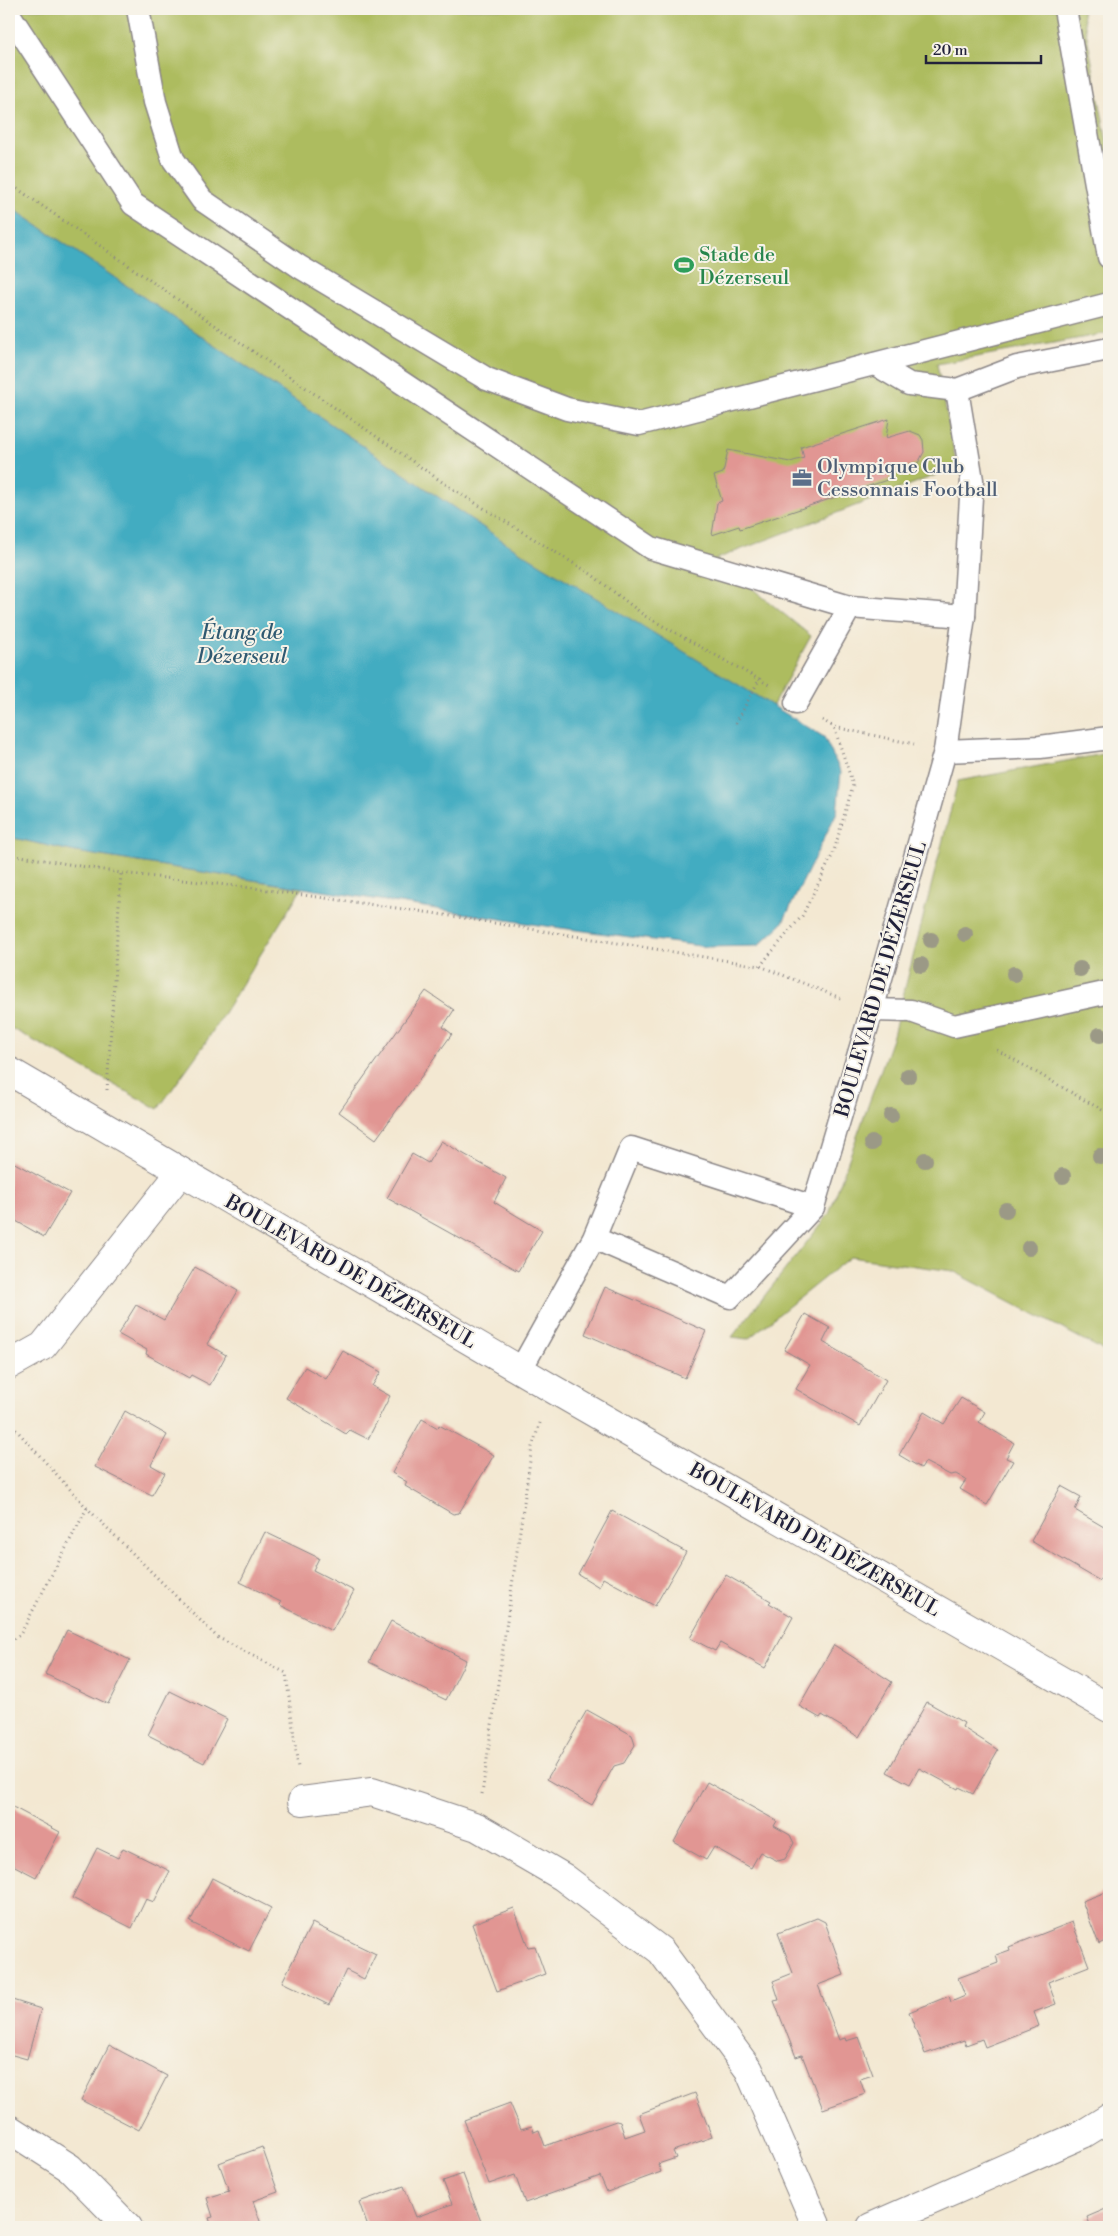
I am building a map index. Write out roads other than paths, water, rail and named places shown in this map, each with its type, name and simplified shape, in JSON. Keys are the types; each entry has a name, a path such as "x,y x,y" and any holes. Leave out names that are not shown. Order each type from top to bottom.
{"street":[{"name":"BOULEVARD DE DÉZERSEUL","path":"9,1071 104,1129 521,1369 550,1388 1109,1708"},
{"path":"9,1365 43,1346 181,1172"},
{"path":"302,1801 372,1792 477,1827 564,1876 661,1951 749,2070 816,2227"},
{"path":"871,2227 1083,2134 1109,2118"},
{"path":"9,2130 70,2168 128,2227"}],"lane":[{"path":"138,9 155,102 173,159 202,200 300,267 487,379 567,409 639,424 1109,304"},
{"path":"1065,9 1109,257"},
{"path":"9,14 133,204 651,548 850,607 964,616"},
{"path":"875,364 909,384 956,390 1018,367 1109,349"},
{"name":"BOULEVARD DE DÉZERSEUL","path":"594,1238 730,1297 813,1207 872,1010 945,751 964,616 972,480 956,390"},
{"path":"796,703 850,607"},
{"path":"945,751 1040,747 1109,738"},
{"path":"872,1010 911,1011 954,1026 1109,992"},
{"path":"521,1369 594,1238 631,1148 813,1207"}],"water":[{"name":"Étang de Dézerseul","path":"9,206 506,543 824,737 841,772 837,812 782,924 758,946 707,947 538,925 76,852 9,837"}],"place":[{"name":"Stade de Dézerseul","path":"684,265"},
{"name":"Olympique Club Cessonnais Football","path":"802,478"}]}
